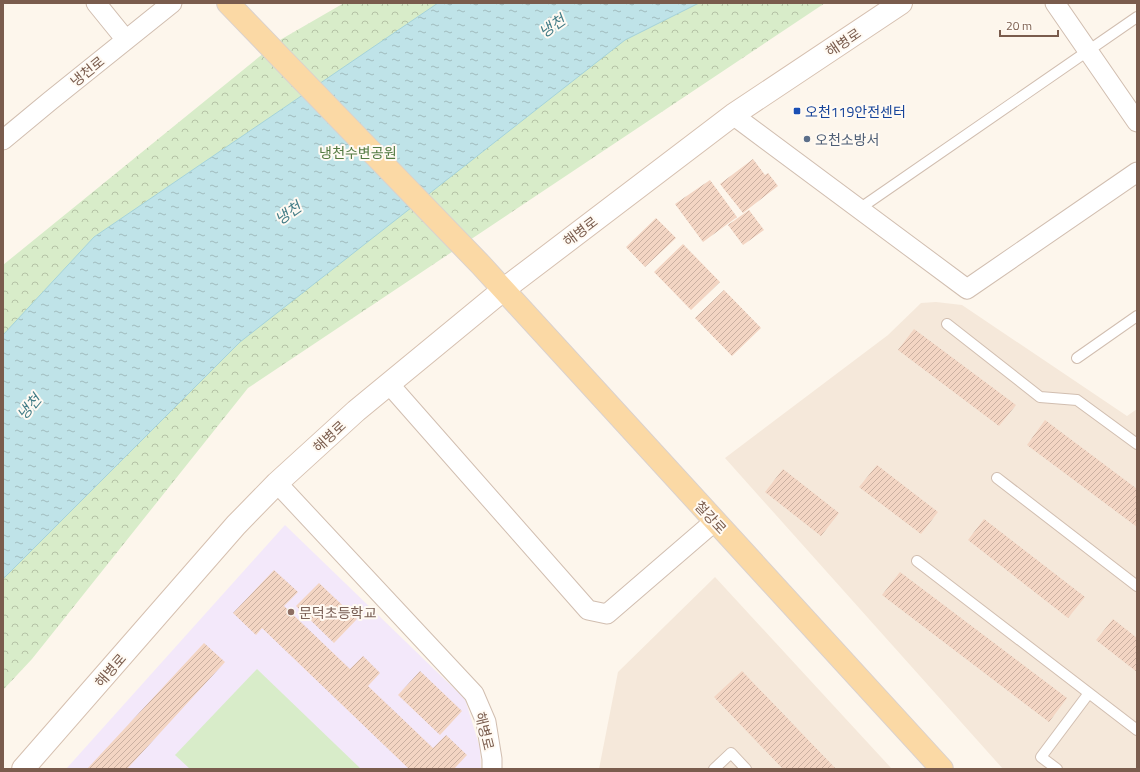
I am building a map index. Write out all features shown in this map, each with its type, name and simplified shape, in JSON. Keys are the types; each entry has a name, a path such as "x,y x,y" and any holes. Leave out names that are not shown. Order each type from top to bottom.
{"main road":[{"name":"철강로","path":"231,6 481,265 942,769"}],"street":[{"path":"96,3 126,40"},
{"name":"냉천로","path":"3,140 172,3"},
{"name":"해병로","path":"29,767 236,525 278,483 356,411 503,290 733,115 901,3"},
{"path":"1055,3 1137,122"},
{"path":"733,115 966,289 1137,172"},
{"path":"389,384 588,610 607,614 715,521"},
{"name":"해병로","path":"278,483 474,694 486,722 492,759 492,769"}],"lane":[{"path":"859,209 1137,18"},
{"path":"1077,358 1137,316"},
{"path":"947,324 1040,397 1077,400 1137,444"},
{"path":"997,478 1137,586"},
{"path":"916,561 1137,730"},
{"path":"1057,769 1041,757 1089,693"},
{"path":"714,769 731,753 746,769"}],"shaded area":[{"path":"936,302 962,305 1127,416 1137,409 1137,769 1003,769 725,458 888,335 921,303"},
{"name":"문덕초등학교","path":"285,525 465,699 480,748 481,769 66,769"},
{"path":"715,577 892,769 599,769 618,672"}],"green space":[{"name":"냉천수변공원","path":"344,3 825,3 248,388 32,659 3,690 3,265 280,40"},
{"path":"257,669 361,769 190,769 175,755"}],"water":[{"name":"냉천","path":"438,3 699,3 625,40 240,342 3,579 3,335 94,237"}],"building":[{"path":"753,159 765,175 768,173 778,186 743,213 720,184"},
{"path":"710,180 737,217 703,242 675,204"},
{"path":"749,210 764,230 743,245 728,225"},
{"path":"656,218 676,238 645,267 626,247"},
{"path":"683,244 720,282 691,310 654,272"},
{"path":"724,290 761,328 732,356 695,318"},
{"path":"914,329 1016,405 999,426 898,350"},
{"path":"1045,420 1137,489 1137,527 1027,445"},
{"path":"877,465 938,512 921,534 859,487"},
{"path":"783,469 839,513 821,536 765,492"},
{"path":"984,519 1085,597 1068,618 968,540"},
{"path":"274,570 298,592 284,606 350,669 363,656 380,673 368,686 433,748 446,735 467,755 454,769 409,769 262,628 256,635 233,613"},
{"path":"900,572 1067,698 1049,722 882,595"},
{"path":"319,583 357,619 334,643 296,606"},
{"path":"1113,619 1137,638 1137,672 1096,640"},
{"path":"204,643 225,662 127,769 87,769"},
{"path":"420,671 462,711 440,735 398,695"},
{"path":"742,671 836,769 783,769 714,697"}],"place":[{"name":"오천119안전센터","path":"797,111"},
{"name":"오천소방서","path":"807,139"},
{"name":"문덕초등학교","path":"291,612"}]}
